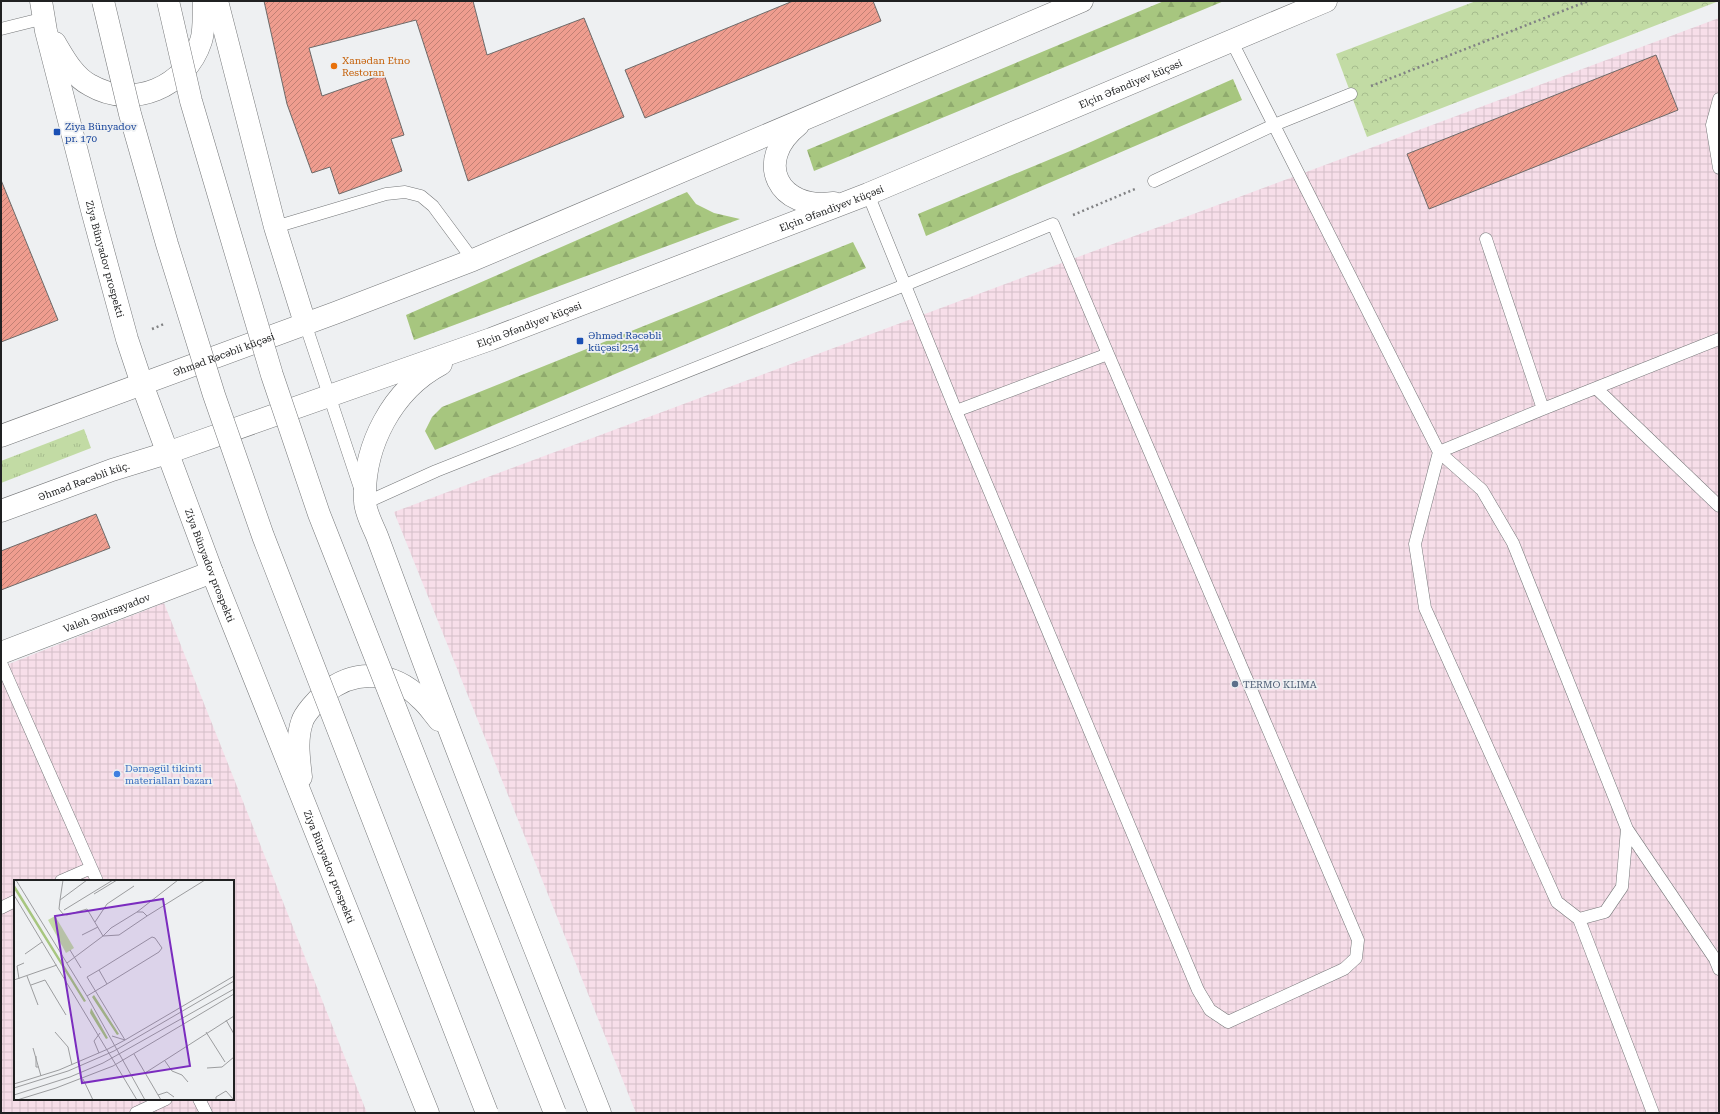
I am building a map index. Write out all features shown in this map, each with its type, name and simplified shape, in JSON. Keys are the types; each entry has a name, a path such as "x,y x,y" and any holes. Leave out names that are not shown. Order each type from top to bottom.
{"main road":[{"path":"103,1 130,114 167,244 214,395 260,529 487,1113"},
{"path":"168,1 191,101 272,375 317,507 555,1113"},
{"path":"44,16 72,69 88,85 110,94 134,95 154,91 170,83 190,64 202,40 204,1"},
{"path":"217,1 275,227 305,323 473,260 1082,1"},
{"name":"Elçin Əfəndiyev küçəsi","path":"328,396 491,339 868,194 1326,1"},
{"name":"Ziya Bünyadov prospekti","path":"44,16 95,221 127,339 142,384 212,572 428,1113"},
{"path":"804,120 788,132 780,144 774,159 776,174 783,188 793,198 804,202 821,205 842,202 868,194"},
{"name":"Əhməd Rəcəbli küçəsi","path":"142,384 305,323"},
{"path":"491,339 438,366 417,381 400,397 382,424 370,457 365,503 449,732 600,1113"},
{"path":"1,436 142,384"},
{"path":"167,453 328,396"},
{"name":"Əhməd Rəcəbli küç.","path":"1,511 112,470 167,453"},
{"name":"Valeh Əmirsayadov","path":"1,653 212,572"},
{"path":"304,804 298,750 302,721 319,698 334,685 356,677 376,675 397,682 421,698 449,732"}],"lane":[{"path":"1,29 44,16"},
{"path":"1231,40 1439,452 1482,490 1512,543 1627,829 1714,959 1719,969"},
{"path":"1154,180 1274,125 1351,94"},
{"path":"1719,99 1712,125 1719,168"},
{"path":"275,227 386,194 405,192 421,196 433,206 473,260"},
{"path":"305,323 328,396 365,503 436,471 904,285 1053,224 1358,940 1356,958 1344,969 1228,1022 1210,1010 1198,990 956,411 904,285 868,194"},
{"path":"1486,238 1543,408"},
{"path":"1439,452 1543,408 1719,338"},
{"path":"956,411 1108,354"},
{"path":"1596,388 1719,506"},
{"path":"1439,452 1415,544 1425,608 1557,902 1579,919 1653,1113"},
{"path":"1,663 96,880"},
{"path":"1579,919 1605,912 1622,887 1627,829"},
{"path":"62,880 90,868"},
{"path":"1,908 14,902"},
{"path":"136,1113 164,1100"},
{"path":"200,1100 206,1113"}],"path":[{"path":"1351,94 1588,1"},
{"path":"1053,224 1154,180"}],"shaded area":[{"path":"1719,18 1719,1113 636,1113 394,512"},
{"name":"Dərnəgül tikinti materialları bazarı","path":"164,603 367,1113 1,1113 1,667"}],"green space":[{"path":"1164,1 1224,1 814,171 807,150"},
{"path":"1476,1 1719,1 1367,137 1336,54"},
{"path":"1233,79 1242,100 926,236 918,214 1075,149"},
{"path":"687,192 696,204 714,213 740,219 414,340 406,315"},
{"path":"853,242 866,268 435,450 425,431 432,417 442,407"},
{"path":"84,429 91,448 1,483 1,461"}],"building":[{"path":"264,1 473,1 487,55 584,18 624,117 468,181 416,20 309,48 322,96 384,74 404,135 391,139 402,171 339,194 330,167 312,173 287,104"},
{"path":"793,1 873,1 881,21 645,118 625,70"},
{"path":"1656,55 1678,110 1429,209 1407,154"},
{"path":"1,180 58,320 1,342"},
{"path":"96,514 110,548 1,590 1,551"}],"place":[{"name":"Xanədan Etno Restoran","path":"334,66"},
{"name":"Ziya Bünyadov pr. 170","path":"57,132"},
{"name":"Əhməd Rəcəbli küçəsi 254","path":"580,341"},
{"name":"TERMO KLIMA","path":"1235,684"},
{"name":"Dərnəgül tikinti materialları bazarı","path":"117,774"}]}
